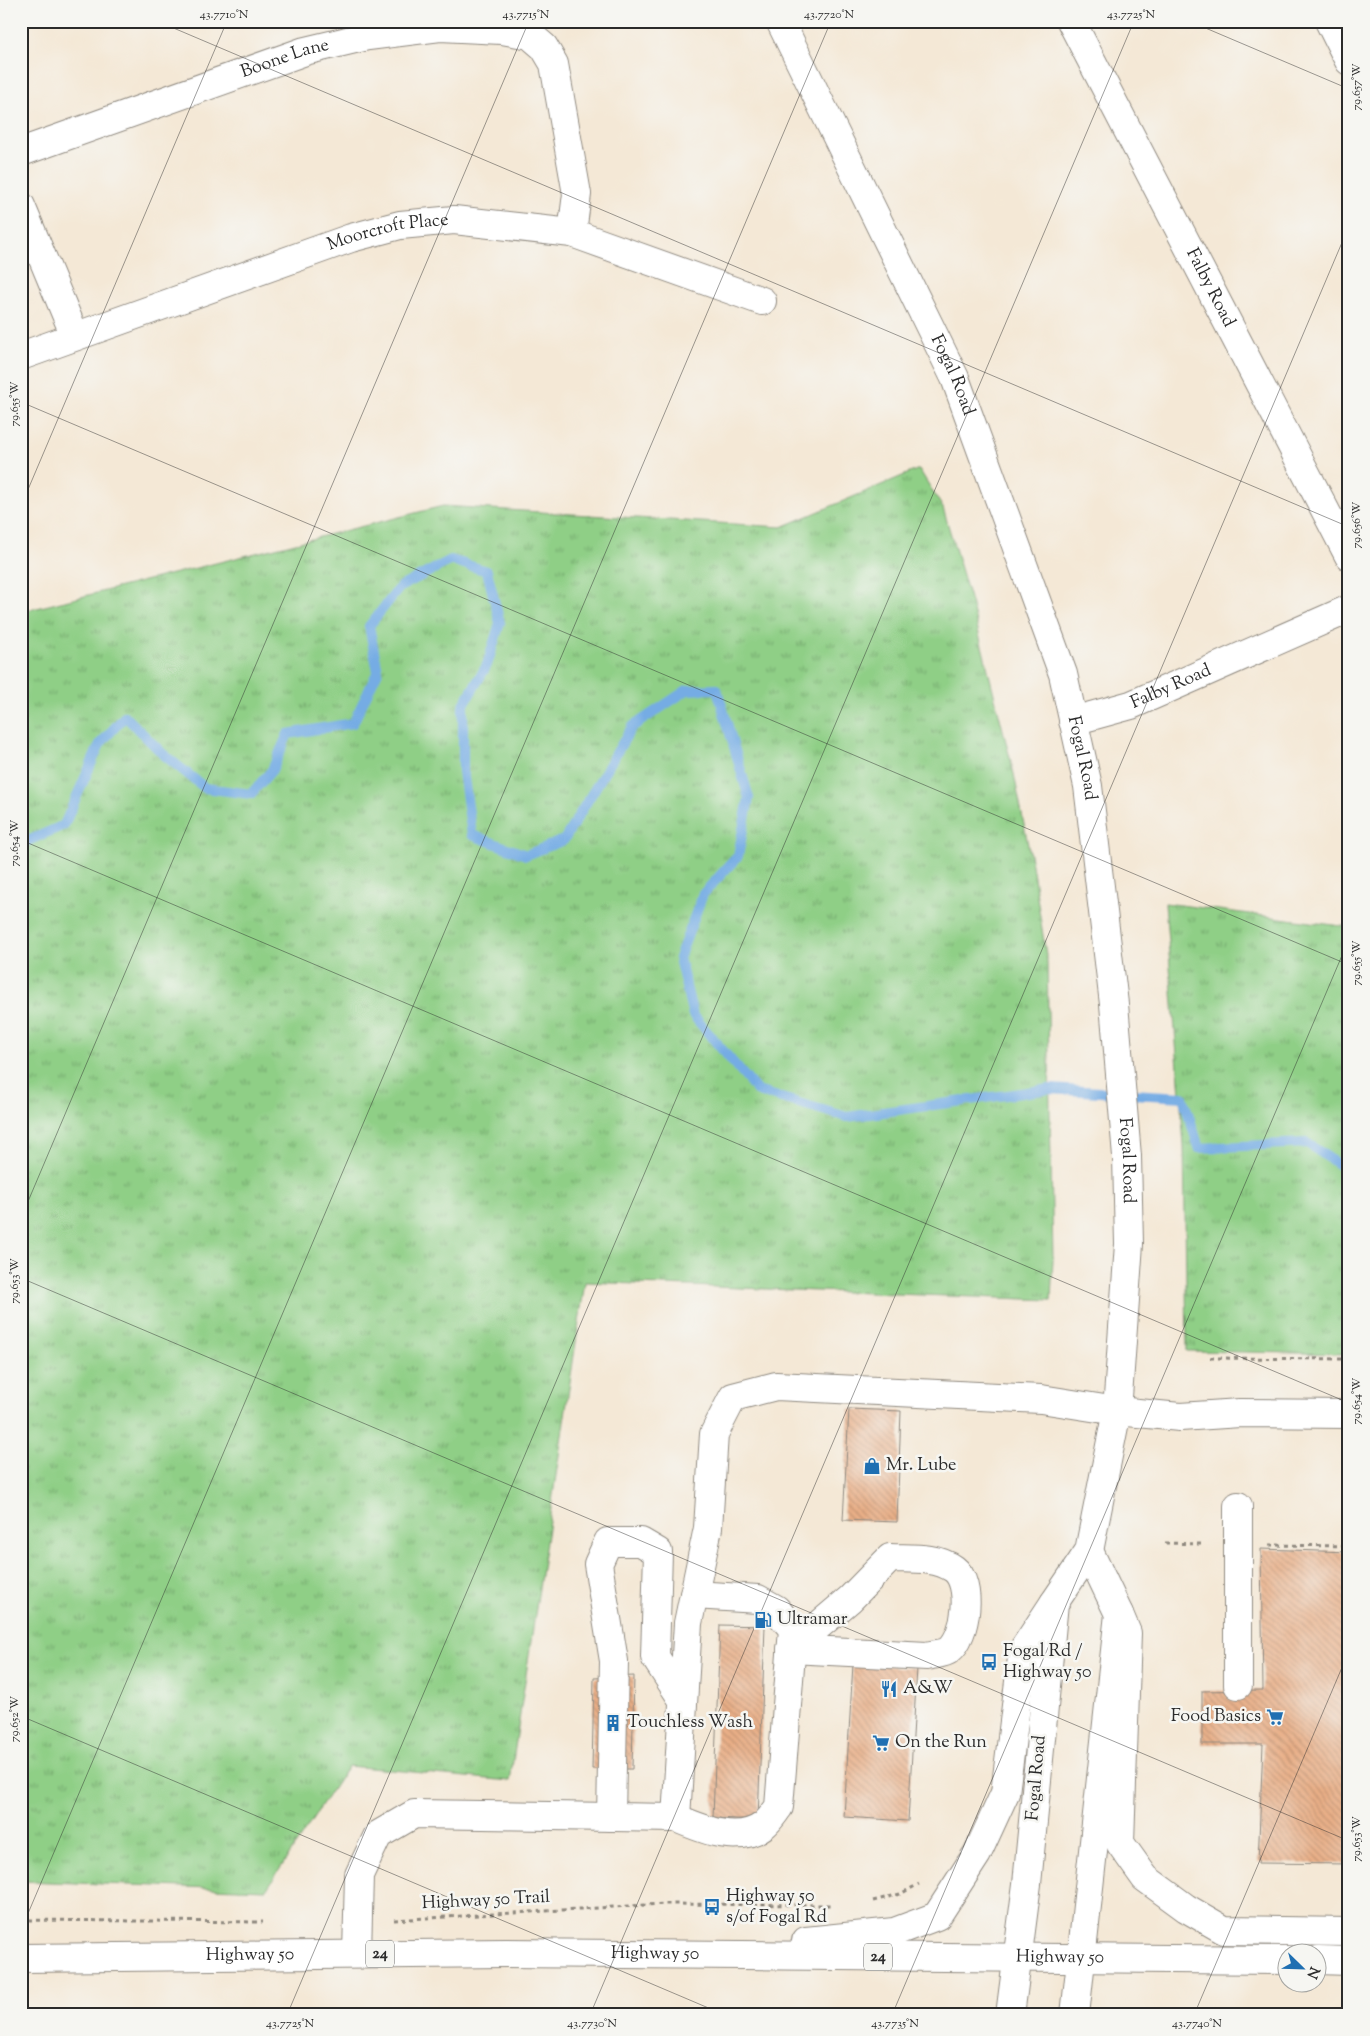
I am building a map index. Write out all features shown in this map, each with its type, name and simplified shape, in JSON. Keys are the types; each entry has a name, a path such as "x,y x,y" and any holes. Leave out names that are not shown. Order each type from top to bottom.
{"street":[{"name":"Fogal Road","path":"780,21 956,378 1062,674 1088,786 1114,1004 1127,1156 1129,1244 1118,1411 1089,1551 1054,1603 1027,1884 1010,2015"},
{"name":"Falby Road","path":"1071,21 1349,556"},
{"path":"1329,21 1349,61"},
{"name":"Boone Lane","path":"21,152 305,51 368,36 440,27 502,30 530,36 544,47 554,64 577,194 572,233"},
{"path":"21,206 75,336"},
{"name":"Moorcroft Place","path":"21,356 216,288 351,238 400,225 454,220 572,233 762,301"},
{"name":"Falby Road","path":"1073,721 1131,705 1349,609"},
{"path":"676,1818 688,1623 708,1528 714,1434 733,1397 776,1386 1042,1399 1118,1411 1180,1417 1240,1413 1349,1414"},
{"path":"1238,1506 1238,1685"},
{"path":"611,1817 614,1661 598,1564 608,1542 641,1542 658,1552 655,1657 683,1700"},
{"path":"1089,1551 1127,1633 1120,1843 1144,1878 1186,1908 1224,1930 1349,1932"},
{"path":"890,1558 937,1561 955,1570 966,1591 962,1632 949,1650 927,1656 791,1649 857,1592 890,1558"},
{"path":"357,1954 359,1875 378,1835 414,1814 676,1818 708,1831 744,1835 764,1824 780,1807 793,1629 776,1610 758,1600 694,1595"},
{"path":"739,1955 758,1946 894,1932 937,1916 977,1854 1005,1793 1023,1650 1054,1603"},
{"path":"1076,2015 1119,1614"},
{"name":"Highway 50","path":"21,1958 514,1953 1278,1960"},
{"path":"1328,1960 1349,1960"}],"path":[{"path":"1210,1358 1349,1359"},
{"path":"1165,1543 1201,1544"},
{"path":"1267,1545 1349,1546"},
{"path":"866,1902 900,1894 923,1882"},
{"name":"Highway 50 Trail","path":"358,1922 664,1904 839,1905"},
{"path":"21,1920 269,1922"}],"green space":[{"path":"919,469 943,508 971,602 1014,774 1032,865 1047,961 1053,1259 1051,1300 585,1282 510,1781 348,1766 266,1890 21,1881 21,612 443,506 782,527"},
{"path":"1165,903 1349,927 1349,1354 1187,1351 1184,1145"}],"building":[{"name":"Mr. Lube","path":"849,1409 901,1411 897,1522 843,1520"},
{"name":"Food Basics","path":"1261,1549 1349,1552 1349,1864 1258,1863 1263,1744 1202,1744 1202,1691 1263,1690"},
{"path":"720,1625 765,1626 758,1820 713,1818"},
{"name":"On the Run","path":"853,1664 917,1668 908,1821 844,1817"},
{"name":"Touchless Wash","path":"634,1676 632,1769 592,1769 594,1678"}],"waterway":[{"path":"21,844 64,825 100,744 125,716 163,754 205,788 251,794 272,770 288,734 353,723 378,671 369,626 400,587 451,560 487,571 500,623 487,665 463,706 463,771 472,835 526,855 564,840 632,727 687,690 717,689 749,798 738,856 703,894 679,958 693,1015 757,1091 847,1117 1050,1089 1183,1097 1199,1148 1307,1143 1349,1172"}],"place":[{"name":"Mr. Lube","path":"872,1466"},
{"name":"Ultramar","path":"763,1620"},
{"name":"Fogal Rd / Highway 50","path":"989,1662"},
{"name":"A&W","path":"889,1689"},
{"name":"Food Basics","path":"1275,1717"},
{"name":"Touchless Wash","path":"613,1723"},
{"name":"On the Run","path":"881,1743"},
{"name":"Highway 50 s/of Fogal Rd","path":"712,1907"}]}
